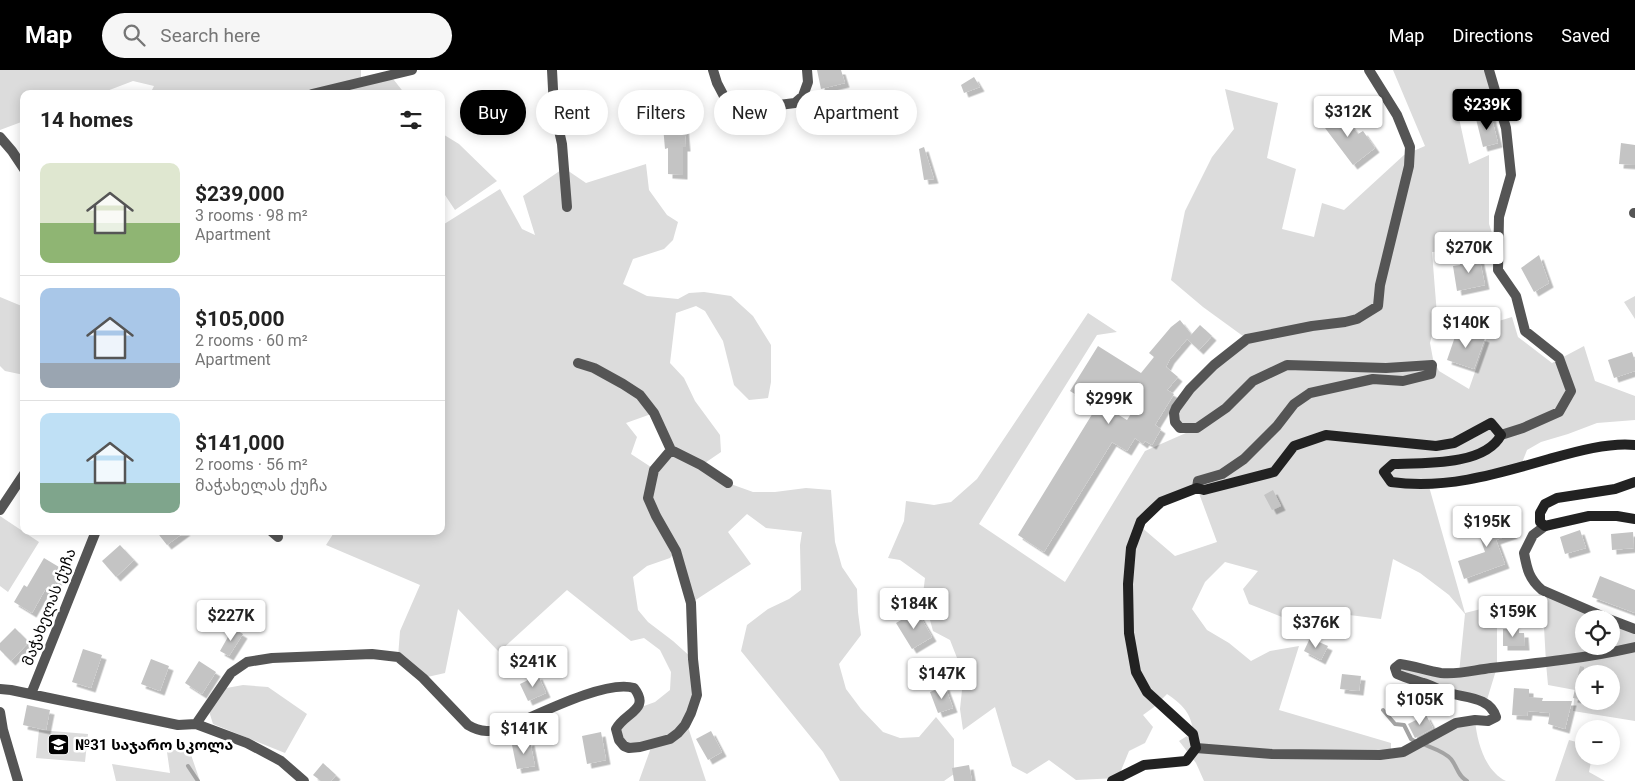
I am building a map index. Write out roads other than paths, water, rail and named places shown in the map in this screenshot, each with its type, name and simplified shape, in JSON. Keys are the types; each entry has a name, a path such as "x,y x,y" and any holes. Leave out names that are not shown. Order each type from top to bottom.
{"street":[{"path":"329,90 412,70"},
{"path":"552,70 554,108 562,144 567,207"},
{"path":"714,70 717,83 728,102 746,110 795,103 803,96 808,82 807,70"},
{"path":"1197,488 1198,481 1222,474 1244,459 1277,426 1294,404 1310,393 1373,379 1403,381 1431,374 1432,365 1386,368 1287,365 1253,381 1226,408 1197,428 1180,428 1175,422 1174,413 1176,408 1190,389 1214,364 1247,339 1357,319 1378,306 1380,285 1409,166 1410,147 1396,114 1369,70"},
{"path":"1489,70 1506,128 1511,175 1499,217 1498,270 1516,296 1526,332 1559,358 1571,391 1559,412 1523,428 1501,435 1497,443 1491,448 1457,461 1393,464 1384,472 1391,482 1397,483 1453,483 1485,477 1576,451 1625,444 1635,445"},
{"path":"0,138 20,163"},
{"path":"578,364 594,368 640,395 654,413 670,450 702,465 728,483"},
{"path":"1112,781 1144,765 1186,761 1196,748 1193,734 1148,692 1136,672 1129,633 1128,584 1131,548 1141,521 1161,502 1197,488 1204,490 1274,472 1294,446 1326,435 1436,446 1454,443 1491,423 1501,435"},
{"path":"196,724 231,673 247,662 272,658 372,654 398,657 423,678 475,730 492,732 506,728 596,691 628,686 634,688 640,700 639,705 616,729 619,740 624,746 629,748 670,739 685,725 697,695 693,658 691,602 676,550 648,498 654,470 670,450"},
{"path":"0,510 20,480"},
{"path":"1546,526 1540,522 1540,513 1545,504 1557,498 1615,489 1635,482"},
{"path":"1589,610 1542,590 1533,582 1527,569 1524,553 1533,535 1546,526 1589,516 1617,516 1635,519"},
{"name":"მაჭახელას ქუჩა","path":"31,694 94,535"},
{"path":"1620,623 1635,629"},
{"path":"1196,748 1272,754 1380,754 1403,752 1414,744 1456,723 1475,720 1488,721 1496,717 1493,709 1486,703 1447,693 1425,683 1406,679 1397,674 1395,668 1400,664 1441,673 1459,673 1480,669 1546,663 1635,647"},
{"path":"0,689 178,726 196,724 247,743 281,761 304,781"},
{"path":"0,712 3,730 18,781"}],"waterway":[{"path":"1383,710 1395,724 1404,725 1411,739 1416,742"},
{"path":"1423,744 1448,756 1461,776 1467,781"},
{"path":"188,766 198,781"}],"place":[{"name":"№31 საჯარო სკოლა","path":"59,745"}]}
